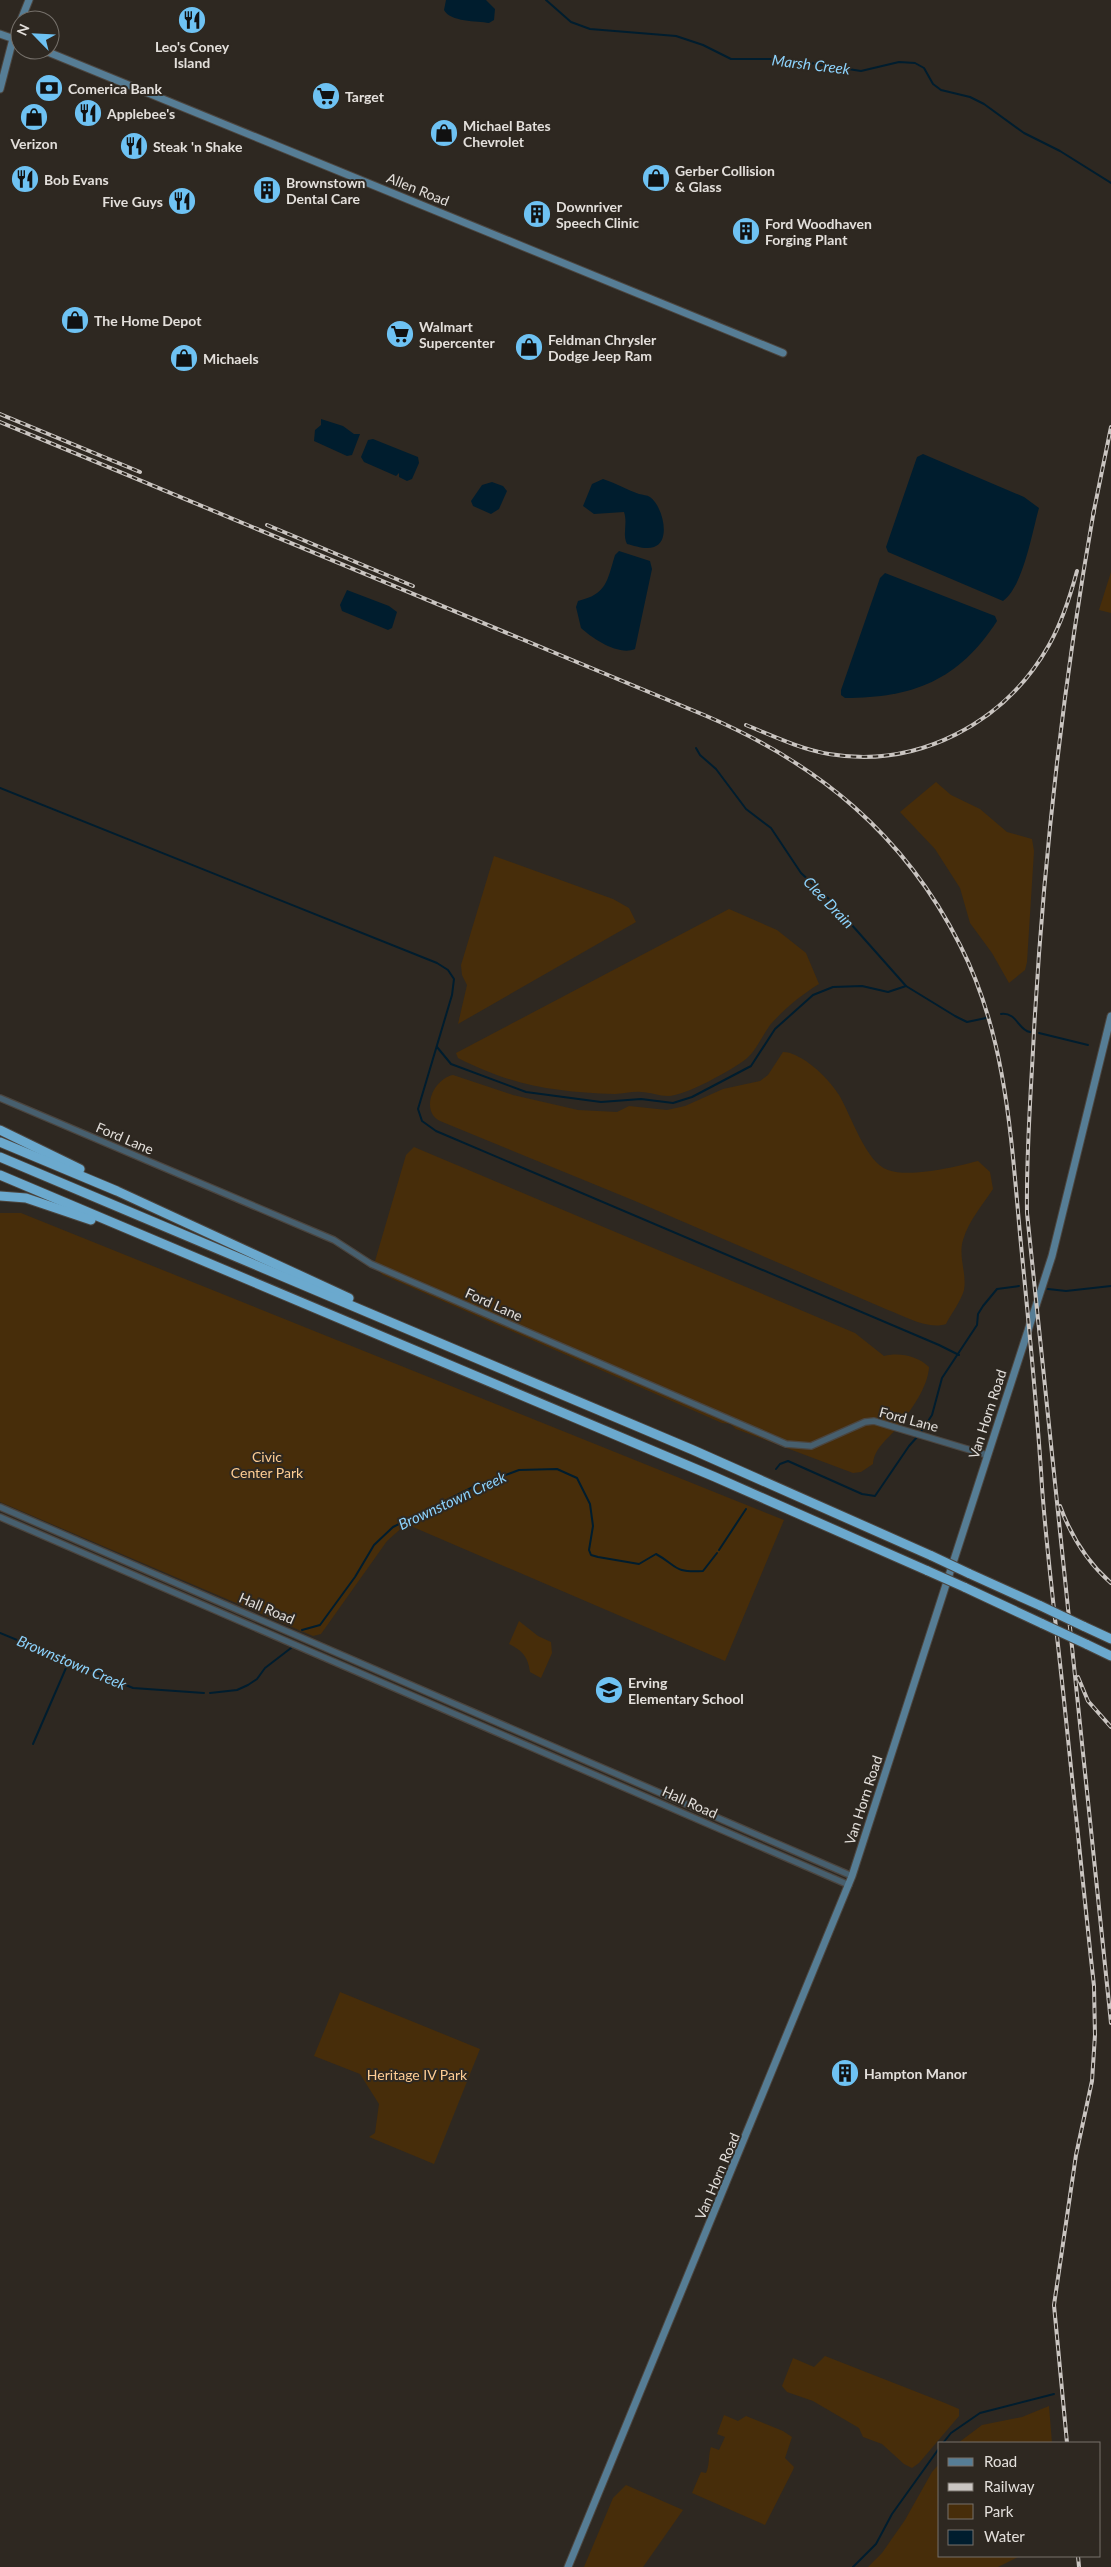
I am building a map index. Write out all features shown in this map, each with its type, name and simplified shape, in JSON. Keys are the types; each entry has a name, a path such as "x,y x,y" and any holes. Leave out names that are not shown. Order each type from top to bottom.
{"highway":[{"path":"0,1130 107,1183 117,1191"},
{"path":"0,1142 117,1191 341,1294 358,1303 367,1312"},
{"path":"0,1157 693,1450 932,1556 1111,1639"},
{"path":"0,1175 715,1477 928,1571 1111,1656"},
{"path":"0,1196 26,1198 125,1234 142,1236"}],"main road":[{"name":"Allen Road","path":"60,57 783,353"},
{"path":"0,89 10,58"},
{"name":"Van Horn Road","path":"568,2567 849,1885 1052,1256 1111,1016"}],"street":[{"name":"Ford Lane","path":"0,1098 334,1240 371,1264 786,1444 811,1446 865,1422 874,1421 987,1455"},
{"name":"Hall Road","path":"0,1507 852,1876"},
{"path":"7,1520 11,1512"},
{"name":"Hall Road","path":"0,1517 849,1885"},
{"path":"520,1742 524,1733"},
{"path":"674,1808 678,1800"}],"green space":[{"path":"1111,572 1111,613 1099,610"},
{"path":"936,782 951,795 980,809 1007,832 1032,839 1034,851 1027,962 1025,970 1009,983 992,953 970,923 960,888 935,849 900,812"},
{"path":"494,856 613,899 629,908 636,922 458,1024 467,985 462,975 461,965"},
{"path":"729,909 777,930 806,953 819,984 775,1019 753,1052 746,1059 720,1076 676,1095 668,1096 638,1092 593,1093 535,1086 497,1075 458,1058 456,1053"},
{"path":"783,1052 806,1061 831,1084 839,1095 866,1148 880,1166 888,1170 908,1173 933,1171 978,1161 990,1172 993,1189 972,1220 963,1240 961,1253 965,1284 963,1294 946,1324 924,1324 909,1319 635,1201 440,1121 431,1110 430,1103 435,1089 440,1082 453,1075 513,1095 578,1110 617,1112 629,1106 667,1110 685,1106 723,1089 760,1081 768,1075"},
{"path":"414,1147 855,1333 884,1356 902,1355 919,1360 929,1367 926,1382 914,1406 879,1448 873,1464 861,1472 853,1473 736,1429 730,1424 722,1423 383,1275 377,1270 375,1261 406,1155"},
{"name":"Civic Center Park","path":"0,1213 21,1213 784,1520 725,1661 406,1524 387,1541 321,1634 313,1636 0,1502"},
{"path":"519,1621 538,1636 551,1642 552,1653 541,1678 530,1672 524,1655 509,1644"},
{"name":"Heritage IV Park","path":"340,1992 480,2049 434,2164 369,2137 375,2133 379,2104 360,2074 314,2056"},
{"path":"825,2356 959,2409 959,2416 919,2463 912,2468 904,2464 882,2444 863,2437 859,2428 813,2401 787,2392 782,2386 793,2358 814,2367"},
{"path":"1049,2406 1052,2442 959,2442 982,2425 1022,2417"},
{"path":"724,2415 738,2421 746,2416 783,2431 792,2437 785,2458 794,2467 765,2525 692,2493 701,2472 706,2473 711,2447 719,2450 725,2437 717,2434"},
{"path":"938,2465 938,2557 1018,2557 998,2567 868,2567 882,2553 905,2520 932,2472"},
{"path":"626,2485 683,2510 643,2567 584,2567 613,2498"}],"water":[{"path":"446,0 486,0 495,9 494,20 489,23 452,17 444,10"},
{"path":"321,419 343,426 354,434 360,434 352,455 347,456 314,441 315,430 321,425"},
{"path":"373,439 418,457 419,463 412,479 407,481 399,477 399,473 396,476 364,462 361,457 368,440"},
{"path":"923,454 1024,497 1039,508 1021,572 1010,594 1003,601 888,552 886,547 917,457"},
{"path":"603,479 639,494 649,496 654,501 661,515 664,531 663,538 659,543 654,547 648,548 627,544 624,512 594,514 583,506 592,484"},
{"path":"492,482 503,486 507,491 499,509 491,514 473,506 471,501 482,485"},
{"path":"619,551 650,561 652,569 635,649 629,651 606,645 581,628 576,607 578,601 595,595 604,585 615,555"},
{"path":"885,573 995,616 997,621 967,658 932,682 892,694 845,698 841,695 841,690 880,578"},
{"path":"347,590 389,606 397,612 392,628 388,630 342,611 340,605"}],"waterway":[{"name":"Marsh Creek","path":"546,0 571,22 590,29 676,36 703,45 731,59 784,59 861,71 899,62 915,63 924,68 933,84 941,90 970,97 984,104 1024,133 1060,151 1111,183"},
{"name":"Clee Drain","path":"696,748 700,755 716,769 746,809 771,828 801,873 827,897 906,986 967,1022 986,1018"},
{"path":"0,788 437,963 448,970 454,979 452,995 418,1109 422,1121 436,1131 959,1355"},
{"path":"437,1047 451,1064 526,1092 601,1102 641,1099 673,1103 692,1097 751,1066 775,1029 813,995 833,987 862,986 888,992 906,986"},
{"name":"Clee Drain","path":"1001,1014 1011,1016 1026,1031 1030,1032"},
{"name":"Clee Drain","path":"1039,1033 1088,1045"},
{"name":"Brownstown Creek","path":"921,1432 932,1415 942,1378 977,1325 978,1314 983,1306 997,1289 1019,1286"},
{"name":"Brownstown Creek","path":"1048,1289 1066,1291 1111,1286"},
{"name":"Brownstown Creek","path":"776,1469 780,1464 788,1461 862,1494 875,1496 918,1436"},
{"name":"Brownstown Creek","path":"302,1630 320,1625 355,1577 374,1545 393,1527 473,1487 519,1470 557,1469 577,1478 590,1504 593,1526 589,1550 591,1555 639,1564 656,1554 681,1570 703,1571 717,1553"},
{"name":"Brownstown Creek","path":"719,1550 746,1509"},
{"name":"Brownstown Creek","path":"0,1633 133,1688 204,1693"},
{"name":"Brownstown Creek","path":"210,1693 237,1690 248,1685 257,1679 265,1668 291,1648"},
{"path":"33,1744 69,1661"},
{"path":"944,2442 951,2433 980,2413 1054,2394"},
{"path":"853,2567 876,2544 892,2514 938,2450"}],"railway":[{"path":"0,414 140,472"},
{"path":"0,422 704,715 745,734 784,756 820,780 853,806 884,836 912,869 938,905 960,945 988,1014 1004,1086 1009,1123 1032,1360 1046,1538 1094,1986 1095,2035 1092,2081 1076,2155 1054,2305 1067,2442"},
{"path":"1093,515 1111,427"},
{"path":"1094,510 1073,640 1049,835 1034,1031 1028,1145 1027,1213 1111,2023"},
{"path":"267,525 413,586"},
{"path":"746,725 808,749 829,754 862,757 895,754 926,747 956,734 984,718 1009,697 1031,673 1058,627 1077,571"},
{"path":"1060,1506 1069,1528 1081,1548 1094,1566 1111,1583"},
{"path":"1078,1677 1088,1701 1111,1727"},
{"path":"1078,2557 1079,2567"}],"place":[{"name":"Leo's Coney Island","path":"192,20"},
{"name":"Comerica Bank","path":"49,88"},
{"name":"Target","path":"326,96"},
{"name":"Applebee's","path":"88,113"},
{"name":"Verizon","path":"34,117"},
{"name":"Michael Bates Chevrolet","path":"444,133"},
{"name":"Steak 'n Shake","path":"134,146"},
{"name":"Gerber Collision & Glass","path":"656,178"},
{"name":"Bob Evans","path":"25,179"},
{"name":"Brownstown Dental Care","path":"267,190"},
{"name":"Five Guys","path":"182,201"},
{"name":"Downriver Speech Clinic","path":"537,214"},
{"name":"Ford Woodhaven Forging Plant","path":"746,231"},
{"name":"The Home Depot","path":"75,320"},
{"name":"Walmart Supercenter","path":"400,334"},
{"name":"Feldman Chrysler Dodge Jeep Ram","path":"529,347"},
{"name":"Michaels","path":"184,358"},
{"name":"Erving Elementary School","path":"609,1690"},
{"name":"Hampton Manor","path":"845,2073"}]}
